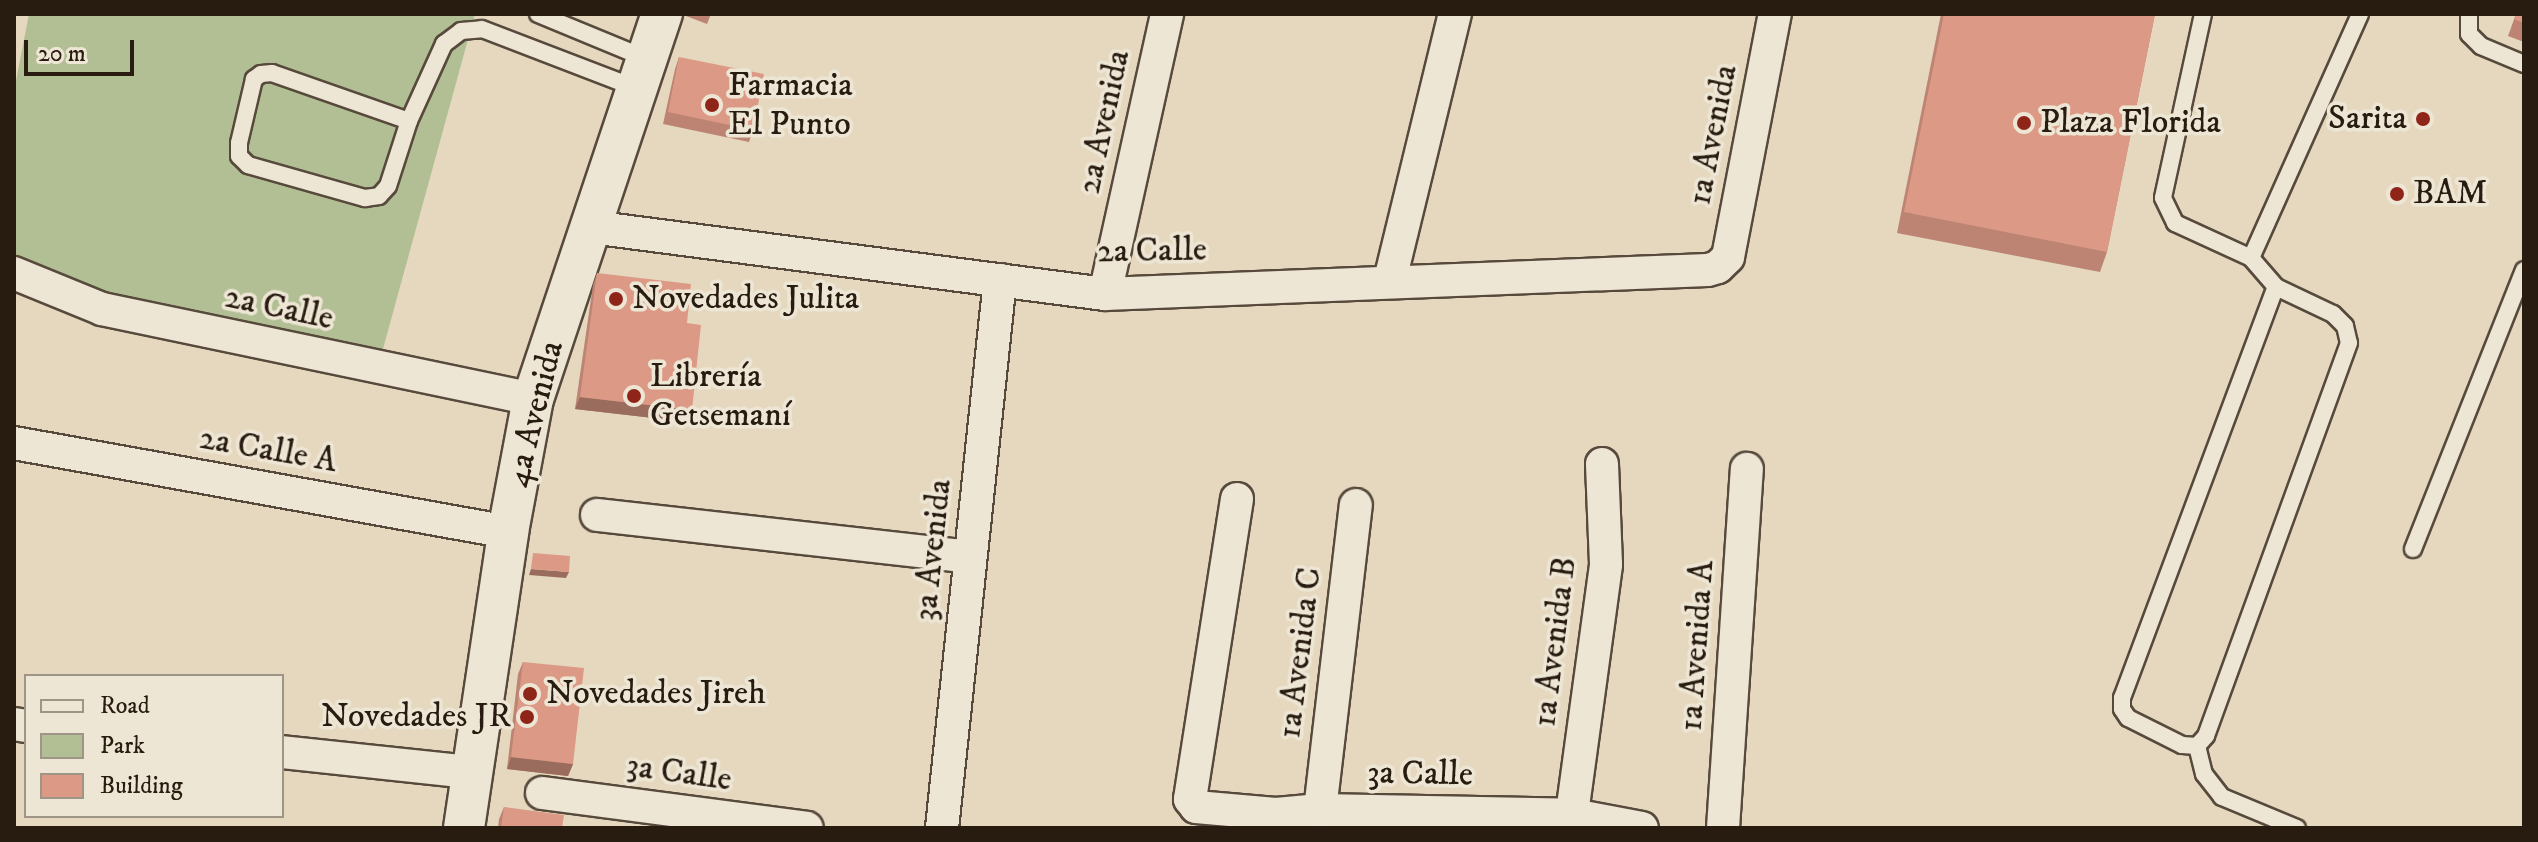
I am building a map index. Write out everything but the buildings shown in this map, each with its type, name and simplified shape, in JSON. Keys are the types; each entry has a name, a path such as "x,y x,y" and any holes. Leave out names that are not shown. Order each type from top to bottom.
{"street":[{"name":"4a Avenida","path":"464,828 508,532 533,399 662,14"},
{"name":"2a Avenida","path":"1105,294 1167,14"},
{"path":"1390,280 1455,14"},
{"name":"1a Avenida","path":"1718,267 1728,257 1775,14"},
{"name":"2a Calle","path":"591,227 1105,294 1718,267"},
{"name":"2a Calle","path":"14,273 102,309 533,399"},
{"name":"3a Avenida","path":"942,828 1000,280"},
{"name":"2a Calle A","path":"14,443 508,532"},
{"name":"1a Avenida B","path":"1571,821 1606,564 1602,464"},
{"name":"1a Avenida A","path":"1723,828 1747,469"},
{"name":"3a Calle","path":"1237,499 1190,799 1196,807 1276,821 1320,810 1571,821 1642,828"},
{"name":"1a Avenida C","path":"1320,810 1356,505"},
{"path":"597,515 970,557"},
{"path":"284,752 470,772"},
{"name":"3a Calle","path":"542,793 807,828"}],"lane":[{"path":"538,14 642,74"},
{"path":"2197,746 2206,736 2349,343 2345,326 2333,314 2276,287 2251,258 2175,223 2167,213 2163,198 2203,14"},
{"path":"2251,258 2360,14"},
{"path":"2469,14 2469,34 2481,46 2524,64"},
{"path":"409,121 272,73 261,74 254,79 239,143 239,156 248,165 365,198 379,196 388,186 409,121 444,44 461,31 482,29 642,74"},
{"path":"2413,549 2524,270"},
{"path":"2197,746 2182,745 2128,718 2122,709 2122,698 2276,287"},
{"path":"2197,746 2204,774 2222,797 2297,828"}],"green space":[{"path":"29,14 475,14 378,367 14,269 14,91"}],"place":[{"name":"Farmacia El Punto","path":"712,105"},
{"name":"Sarita","path":"2423,119"},
{"name":"Plaza Florida","path":"2024,123"},
{"name":"BAM","path":"2397,194"},
{"name":"Novedades Julita","path":"616,299"},
{"name":"Librería Getsemaní","path":"634,396"},
{"name":"Novedades Jireh","path":"530,694"},
{"name":"Novedades JR","path":"527,717"}]}
